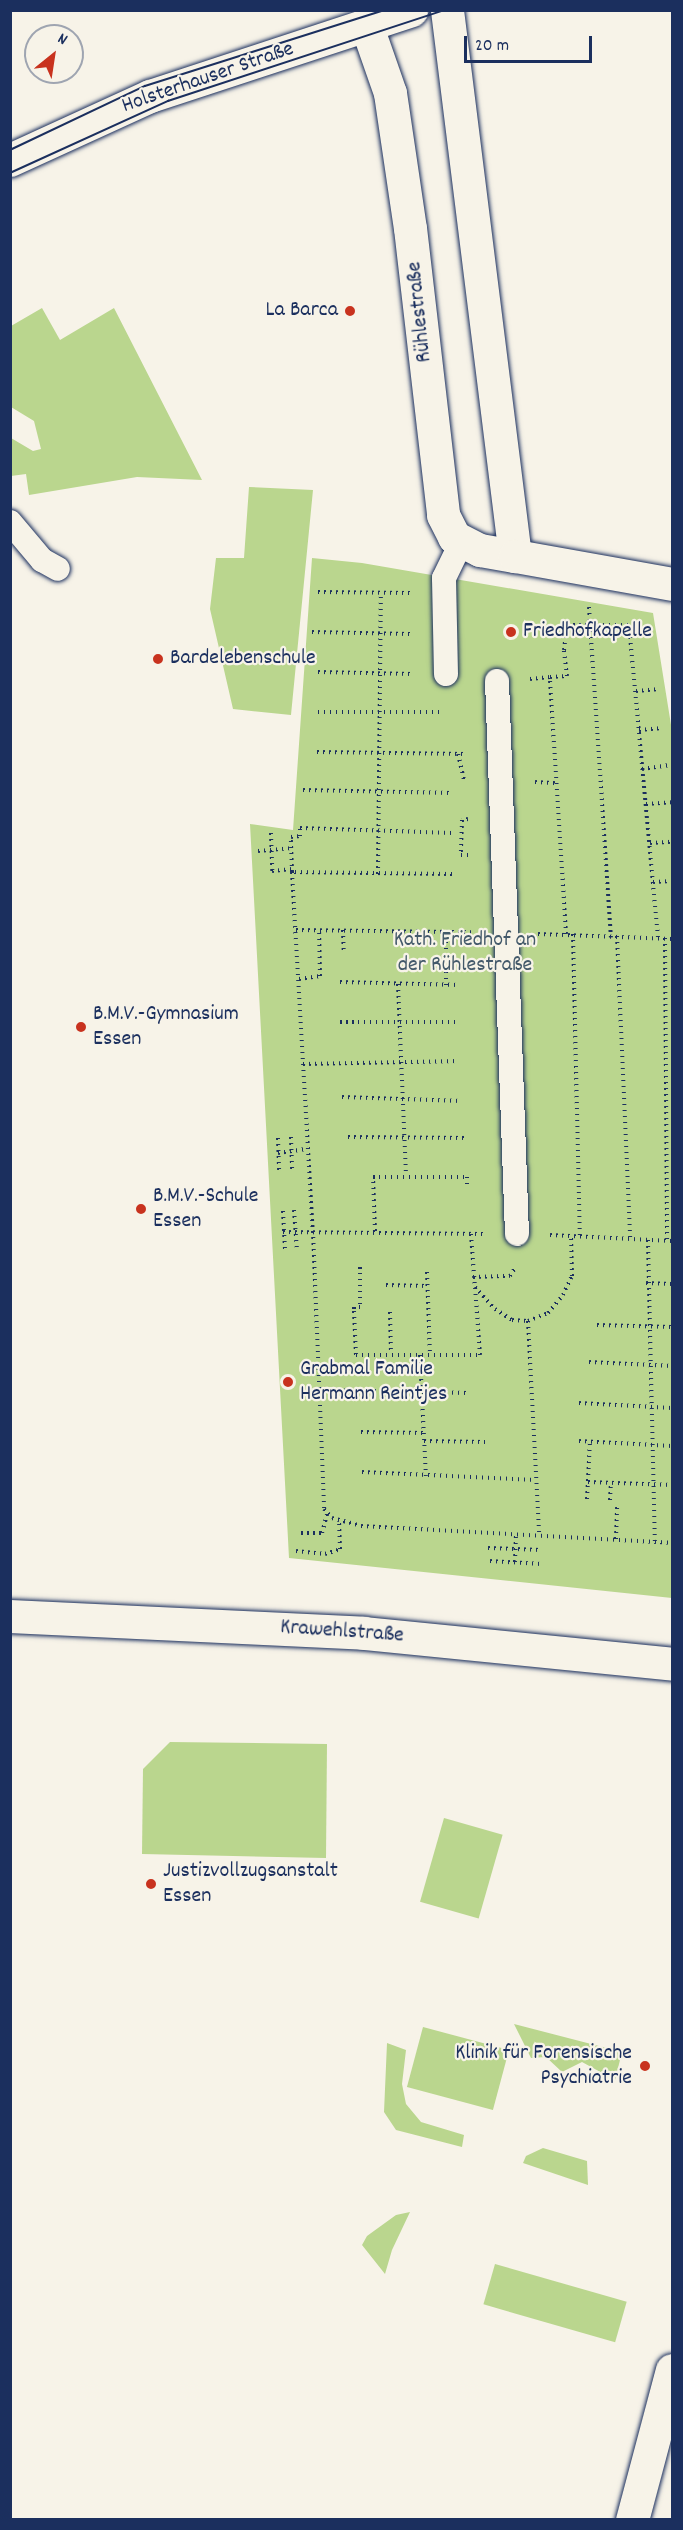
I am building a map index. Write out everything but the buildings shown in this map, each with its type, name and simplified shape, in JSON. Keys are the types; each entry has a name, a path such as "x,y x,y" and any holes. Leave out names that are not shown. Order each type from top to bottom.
{"street":[{"name":"Holsterhauser Straße","path":"10,160 150,96 411,10"},
{"path":"447,10 515,556"},
{"name":"Rühlestraße","path":"366,24 390,93 410,228 443,515 454,537 462,541"},
{"path":"462,541 480,550 672,584"},
{"name":"Krawehlstraße","path":"10,1616 364,1633 672,1664"},
{"path":"632,2520 672,2370"}],"lane":[{"path":"10,522 42,560 58,569"},
{"path":"446,674 444,578 462,541"},
{"path":"497,681 517,1234"}],"path":[{"path":"318,592 419,593"},
{"path":"378,874 381,592"},
{"path":"590,603 588,625 611,937"},
{"path":"526,680 567,675 564,650 567,624 629,625 658,938"},
{"path":"312,632 422,634"},
{"path":"318,672 381,674"},
{"path":"550,677 566,934 672,939"},
{"path":"636,691 657,689"},
{"path":"318,712 441,712"},
{"path":"639,730 660,728"},
{"path":"317,752 499,755"},
{"path":"642,769 672,765"},
{"path":"303,790 380,794 451,793"},
{"path":"646,804 672,802"},
{"path":"452,833 300,828 300,836 291,837 313,1231 323,1504 327,1514 339,1522 672,1543"},
{"path":"271,833 272,870 452,874"},
{"path":"650,843 672,842"},
{"path":"258,851 291,848"},
{"path":"653,882 672,881"},
{"path":"296,930 446,931 506,934"},
{"path":"299,979 320,976 319,930"},
{"path":"344,930 344,954"},
{"path":"446,931 446,985"},
{"path":"573,934 580,1237"},
{"path":"617,936 630,1239"},
{"path":"517,1234 670,1241 664,938"},
{"path":"340,982 459,985"},
{"path":"398,984 406,1176"},
{"path":"340,1022 460,1022"},
{"path":"303,1064 458,1061"},
{"path":"342,1097 461,1101"},
{"path":"291,1137 292,1171"},
{"path":"348,1137 467,1138"},
{"path":"278,1138 279,1170"},
{"path":"278,1153 308,1149"},
{"path":"375,1231 373,1177 467,1177 467,1187"},
{"path":"294,1210 297,1250"},
{"path":"283,1211 285,1250"},
{"path":"283,1232 375,1231 471,1234 480,1356 356,1355 354,1307 360,1307 360,1268"},
{"path":"475,1287 495,1309 512,1320 528,1321 548,1313 563,1295 572,1276 571,1236"},
{"path":"648,1240 646,1282 654,1445 655,1542"},
{"path":"473,1277 510,1276 513,1268 520,1268"},
{"path":"427,1272 430,1355"},
{"path":"646,1282 672,1284"},
{"path":"386,1285 427,1286"},
{"path":"390,1312 391,1354"},
{"path":"528,1321 538,1534"},
{"path":"597,1325 672,1327"},
{"path":"420,1355 426,1476"},
{"path":"589,1362 672,1366"},
{"path":"320,1390 468,1393"},
{"path":"579,1403 672,1408"},
{"path":"361,1432 424,1433"},
{"path":"424,1441 485,1442"},
{"path":"579,1441 672,1446"},
{"path":"587,1499 590,1442"},
{"path":"362,1472 536,1480"},
{"path":"588,1482 672,1485"},
{"path":"610,1482 610,1500"},
{"path":"616,1539 617,1507"},
{"path":"301,1533 322,1533 327,1514"},
{"path":"296,1551 325,1554 340,1549 339,1522"},
{"path":"515,1562 516,1533"},
{"path":"488,1548 541,1550"},
{"path":"490,1561 541,1564"}],"green space":[{"path":"42,308 60,340 114,308 202,480 137,477 29,495 26,474 11,476 11,438 33,451 41,449 34,421 11,407 11,326"},
{"path":"249,487 313,490 291,715 233,709 210,609 216,558 244,558"},
{"name":"Kath. Friedhof an der Rühlestraße","path":"312,558 362,563 653,613 672,731 672,1598 289,1558 250,824 293,830"},
{"path":"170,1742 327,1744 326,1858 142,1854 143,1769"},
{"path":"444,1818 503,1835 479,1918 420,1902"},
{"path":"514,2024 622,2052 615,2080 582,2062 562,2072 546,2057 531,2058"},
{"path":"423,2027 509,2050 493,2110 407,2087"},
{"path":"387,2043 406,2050 402,2084 406,2104 421,2122 464,2135 462,2147 396,2130 384,2112"},
{"path":"543,2148 587,2161 588,2185 523,2163 526,2156"},
{"path":"410,2212 392,2250 385,2274 362,2245 367,2236 396,2215"},
{"path":"495,2264 627,2302 615,2342 483,2304"}],"tram line":[{"path":"10,150 145,86 384,10"},
{"path":"10,173 168,101 445,10"}],"place":[{"name":"La Barca","path":"350,311"},
{"name":"Friedhofkapelle","path":"511,632"},
{"name":"Bardelebenschule","path":"158,659"},
{"name":"B.M.V.-Gymnasium Essen","path":"81,1027"},
{"name":"B.M.V.-Schule Essen","path":"141,1209"},
{"name":"Grabmal Familie Hermann Reintjes","path":"288,1382"},
{"name":"Justizvollzugsanstalt Essen","path":"151,1884"},
{"name":"Klinik für Forensische Psychiatrie","path":"645,2066"}]}
